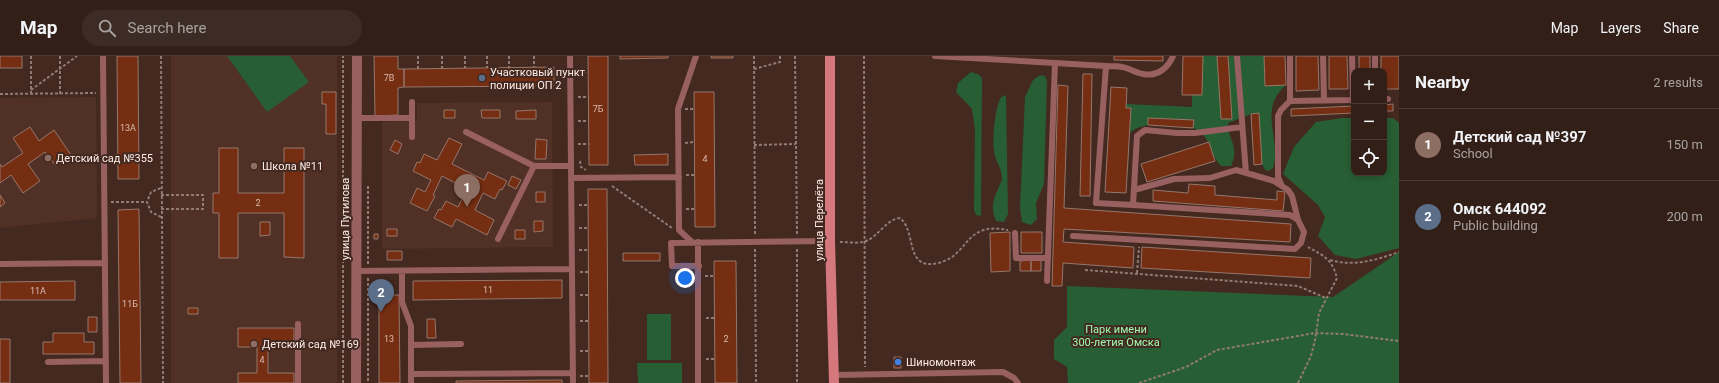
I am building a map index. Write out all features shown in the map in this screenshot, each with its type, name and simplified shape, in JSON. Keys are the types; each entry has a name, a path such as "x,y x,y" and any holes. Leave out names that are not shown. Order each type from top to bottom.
{"main road":[{"name":"улица Перелёта","path":"830,56 830,241 834,379"}],"street":[{"name":"улица Путилова","path":"356,383 357,56"}],"lane":[{"path":"103,56 106,383"},
{"path":"570,56 573,383"},
{"path":"696,56 678,109 679,230 695,242 698,266 698,383"},
{"path":"935,56 1120,66 1142,74 1152,74 1161,71 1170,63 1173,56"},
{"path":"1237,56 1246,173"},
{"path":"1290,56 1290,101"},
{"path":"1323,56 1324,100"},
{"path":"1352,56 1353,68"},
{"path":"1375,56 1375,68"},
{"path":"1047,281 1055,63"},
{"path":"1106,66 1096,203 1290,215 1298,220"},
{"path":"1281,184 1278,177 1278,116 1281,110 1290,101 1351,100"},
{"path":"412,102 412,137"},
{"path":"357,118 412,118"},
{"path":"1133,205 1137,136 1145,130 1195,133 1242,127"},
{"path":"466,132 534,166 571,166"},
{"path":"498,238 534,166"},
{"path":"1073,236 1295,249 1301,243 1304,232 1298,220 1292,196 1281,184 1236,170 1210,178 1174,179 1134,190"},
{"path":"571,178 679,177"},
{"path":"1016,233 1016,258 1048,258"},
{"path":"698,266 672,266 671,242 830,241"},
{"path":"0,264 104,263"},
{"path":"357,271 572,269"},
{"path":"402,271 402,302 411,326 411,383"},
{"path":"298,324 298,383"},
{"path":"411,344 461,344"},
{"path":"48,362 105,360"},
{"path":"834,379 866,375 1003,372 1014,378 1018,383"},
{"path":"411,374 573,373"},
{"path":"897,375 897,383"}],"path":[{"path":"31,56 31,94"},
{"path":"60,56 60,94"},
{"path":"31,90 77,56"},
{"path":"161,56 163,383"},
{"path":"343,56 343,383"},
{"path":"418,56 418,69"},
{"path":"442,56 442,68"},
{"path":"465,56 465,68"},
{"path":"487,56 487,68"},
{"path":"509,56 509,68"},
{"path":"534,56 534,68"},
{"path":"754,56 756,383"},
{"path":"754,69 780,62 780,56"},
{"path":"795,56 797,383"},
{"path":"864,56 866,375"},
{"path":"570,72 588,72"},
{"path":"0,94 103,93"},
{"path":"571,97 588,97"},
{"path":"571,121 589,120"},
{"path":"571,144 589,144"},
{"path":"754,144 796,144"},
{"path":"579,159 581,166 670,227 679,230"},
{"path":"161,188 151,192 147,202 151,212 162,217"},
{"path":"161,195 203,195 203,209 161,209"},
{"path":"104,202 147,202"},
{"path":"830,241 855,243 865,242 886,225 895,219 900,218 905,222 917,259 925,264 933,264 945,262 955,255 970,237 981,230 994,228 1016,233"},
{"path":"1137,274 1139,240"},
{"path":"1301,243 1329,259 1343,263 1360,263 1383,258 1399,252"},
{"path":"1298,383 1311,356 1319,313 1326,298 1334,287 1337,278 1329,259"},
{"path":"1085,270 1298,286 1326,298"},
{"path":"368,383 368,293 402,293"},
{"path":"1140,383 1186,368 1217,350 1316,333 1343,334 1399,341"}],"shaded area":[{"name":"Школа №11","path":"171,56 337,56 337,383 171,383"},
{"name":"Детский сад №355","path":"96,97 97,218 0,228 0,98"},
{"path":"552,102 553,247 382,249 382,122 417,121 417,103"}],"green space":[{"path":"227,56 290,56 309,82 267,112"},
{"path":"1203,56 1217,56 1221,119 1232,119 1228,56 1264,56 1265,86 1286,85 1277,95 1273,104 1272,125 1275,157 1273,168 1269,171 1265,170 1262,164 1259,114 1251,114 1228,123 1228,129 1234,148 1231,166 1221,166 1203,134 1193,128 1193,120 1148,118 1148,125 1137,128 1129,133 1131,108 1126,108 1126,104 1192,107 1192,95 1202,95"},
{"path":"971,72 978,74 982,78 981,216 976,215 974,210 975,130 972,109 956,92 958,83"},
{"path":"1040,75 1045,76 1047,81 1044,184 1036,203 1037,219 1031,225 1022,222 1020,208 1025,97 1033,80"},
{"path":"1006,95 1008,214 1004,222 996,221 993,213 994,198 1002,178 995,155 993,139 994,123 999,102 1001,97"},
{"path":"1351,118 1351,176 1387,176 1387,118 1393,118 1399,123 1399,248 1356,259 1335,255 1318,236 1325,217 1318,205 1283,174 1294,147 1316,122"},
{"name":"Парк имени 300-летия Омска","path":"1399,252 1399,383 1068,383 1067,367 1054,359 1054,340 1067,327 1067,286 1333,297"},
{"path":"647,314 671,314 671,360 647,360"},
{"path":"637,363 682,363 682,383 638,383"}],"building":[{"path":"0,56 22,56 22,68 0,68"},
{"path":"117,56 138,56 139,179 118,179"},
{"path":"374,56 398,56 398,69 404,69 404,87 398,88 398,115 375,116"},
{"path":"588,56 608,56 608,165 589,165"},
{"path":"620,56 668,56 668,58 620,59"},
{"path":"711,56 733,56 733,58 711,58"},
{"path":"1114,56 1163,56 1163,61 1114,60"},
{"path":"1183,56 1203,56 1202,95 1182,95"},
{"path":"1217,56 1228,56 1232,119 1221,119"},
{"path":"1264,56 1285,56 1286,85 1265,86"},
{"path":"1296,56 1318,56 1319,90 1296,91"},
{"path":"1329,56 1347,56 1348,89 1329,89"},
{"path":"1359,56 1370,56 1370,68 1359,68"},
{"path":"1381,56 1399,56 1399,89 1387,89 1387,68 1381,68"},
{"path":"554,67 554,86 404,87 404,69"},
{"path":"1083,74 1092,74 1090,196 1080,196"},
{"path":"1058,85 1068,86 1064,208 1291,224 1290,242 1064,229 1063,242 1134,247 1133,268 1063,263 1062,286 1052,286"},
{"path":"1111,87 1127,88 1126,108 1131,108 1126,193 1105,192"},
{"path":"322,92 336,92 336,134 326,134 326,104 322,104"},
{"path":"694,92 714,92 715,227 695,227"},
{"path":"1393,104 1393,111 1387,111 1387,105"},
{"path":"1351,106 1351,113 1291,116 1291,109"},
{"path":"444,110 455,110 455,118 444,118"},
{"path":"481,110 500,110 500,118 482,118"},
{"path":"536,110 536,119 516,119 516,111"},
{"path":"1259,113 1262,164 1254,165 1251,114"},
{"path":"1148,118 1194,120 1193,128 1148,125"},
{"path":"30,127 39,141 54,130 71,155 56,166 45,152 28,164 40,181 23,193 11,175 0,183 0,164 2,167 23,153 13,138"},
{"path":"449,138 462,144 452,164 484,180 488,172 507,181 502,190 500,189 495,199 483,193 475,210 494,220 487,235 456,219 452,227 434,218 446,201 458,207 467,189 442,176 433,195 435,196 427,211 410,203 417,188 425,192 431,180 413,171 417,162 420,163 424,154 437,160"},
{"path":"536,139 547,140 546,159 535,159"},
{"path":"395,140 402,144 398,154 390,150"},
{"path":"1209,142 1215,161 1147,182 1141,164"},
{"path":"219,148 238,148 238,193 284,193 284,148 304,148 304,258 284,257 284,213 238,213 238,258 219,258 219,213 213,213 213,193 219,193"},
{"path":"668,154 668,165 635,165 634,155"},
{"path":"512,176 521,180 516,189 508,185"},
{"path":"1189,184 1215,186 1215,195 1277,200 1277,191 1285,192 1283,211 1153,201 1153,190 1188,193"},
{"path":"588,189 607,189 608,383 589,383"},
{"path":"536,192 545,192 545,202 536,202"},
{"path":"0,195 5,203 0,207"},
{"path":"139,209 141,383 120,383 118,210"},
{"path":"534,221 543,221 543,231 534,232"},
{"path":"260,222 270,222 270,235 260,236"},
{"path":"387,229 397,229 397,236 387,236"},
{"path":"515,230 525,230 525,239 515,239"},
{"path":"1010,232 1010,271 991,272 990,233"},
{"path":"1021,232 1042,232 1042,253 1021,253"},
{"path":"374,234 378,234 378,239 374,239"},
{"path":"1142,247 1311,258 1310,278 1141,268"},
{"path":"387,251 402,251 402,260 387,260"},
{"path":"623,253 660,253 660,261 623,261"},
{"path":"1031,260 1041,260 1041,271 1031,271"},
{"path":"1031,260 1031,271 1020,271 1020,261"},
{"path":"714,261 736,261 737,383 715,383"},
{"path":"562,280 562,298 413,300 413,281"},
{"path":"75,281 75,300 0,300 0,282"},
{"path":"379,295 399,295 400,383 379,383"},
{"path":"188,308 198,308 198,314 188,314"},
{"path":"88,317 97,317 97,332 88,332"},
{"path":"427,319 435,319 436,338 427,338"},
{"path":"238,328 294,328 294,347 268,347 268,373 294,373 294,383 238,383 238,373 257,373 257,347 238,347"},
{"path":"53,333 84,333 84,342 94,342 94,354 43,354 43,342 53,342"},
{"path":"0,339 10,339 10,383 0,383"},
{"name":"Шиномонтаж","path":"894,357 901,357 901,368 894,368"},
{"path":"562,380 562,383 456,383 456,381"}],"place":[{"name":"Участковый пункт полиции ОП 2","path":"482,78"},
{"name":"Детский сад №355","path":"48,158"},
{"name":"Школа №11","path":"254,166"},
{"name":"Детский сад №397","path":"467,207"},
{"name":"Омск 644092","path":"381,312"},
{"name":"Детский сад №169","path":"254,344"},
{"name":"Шиномонтаж","path":"898,362"}]}
